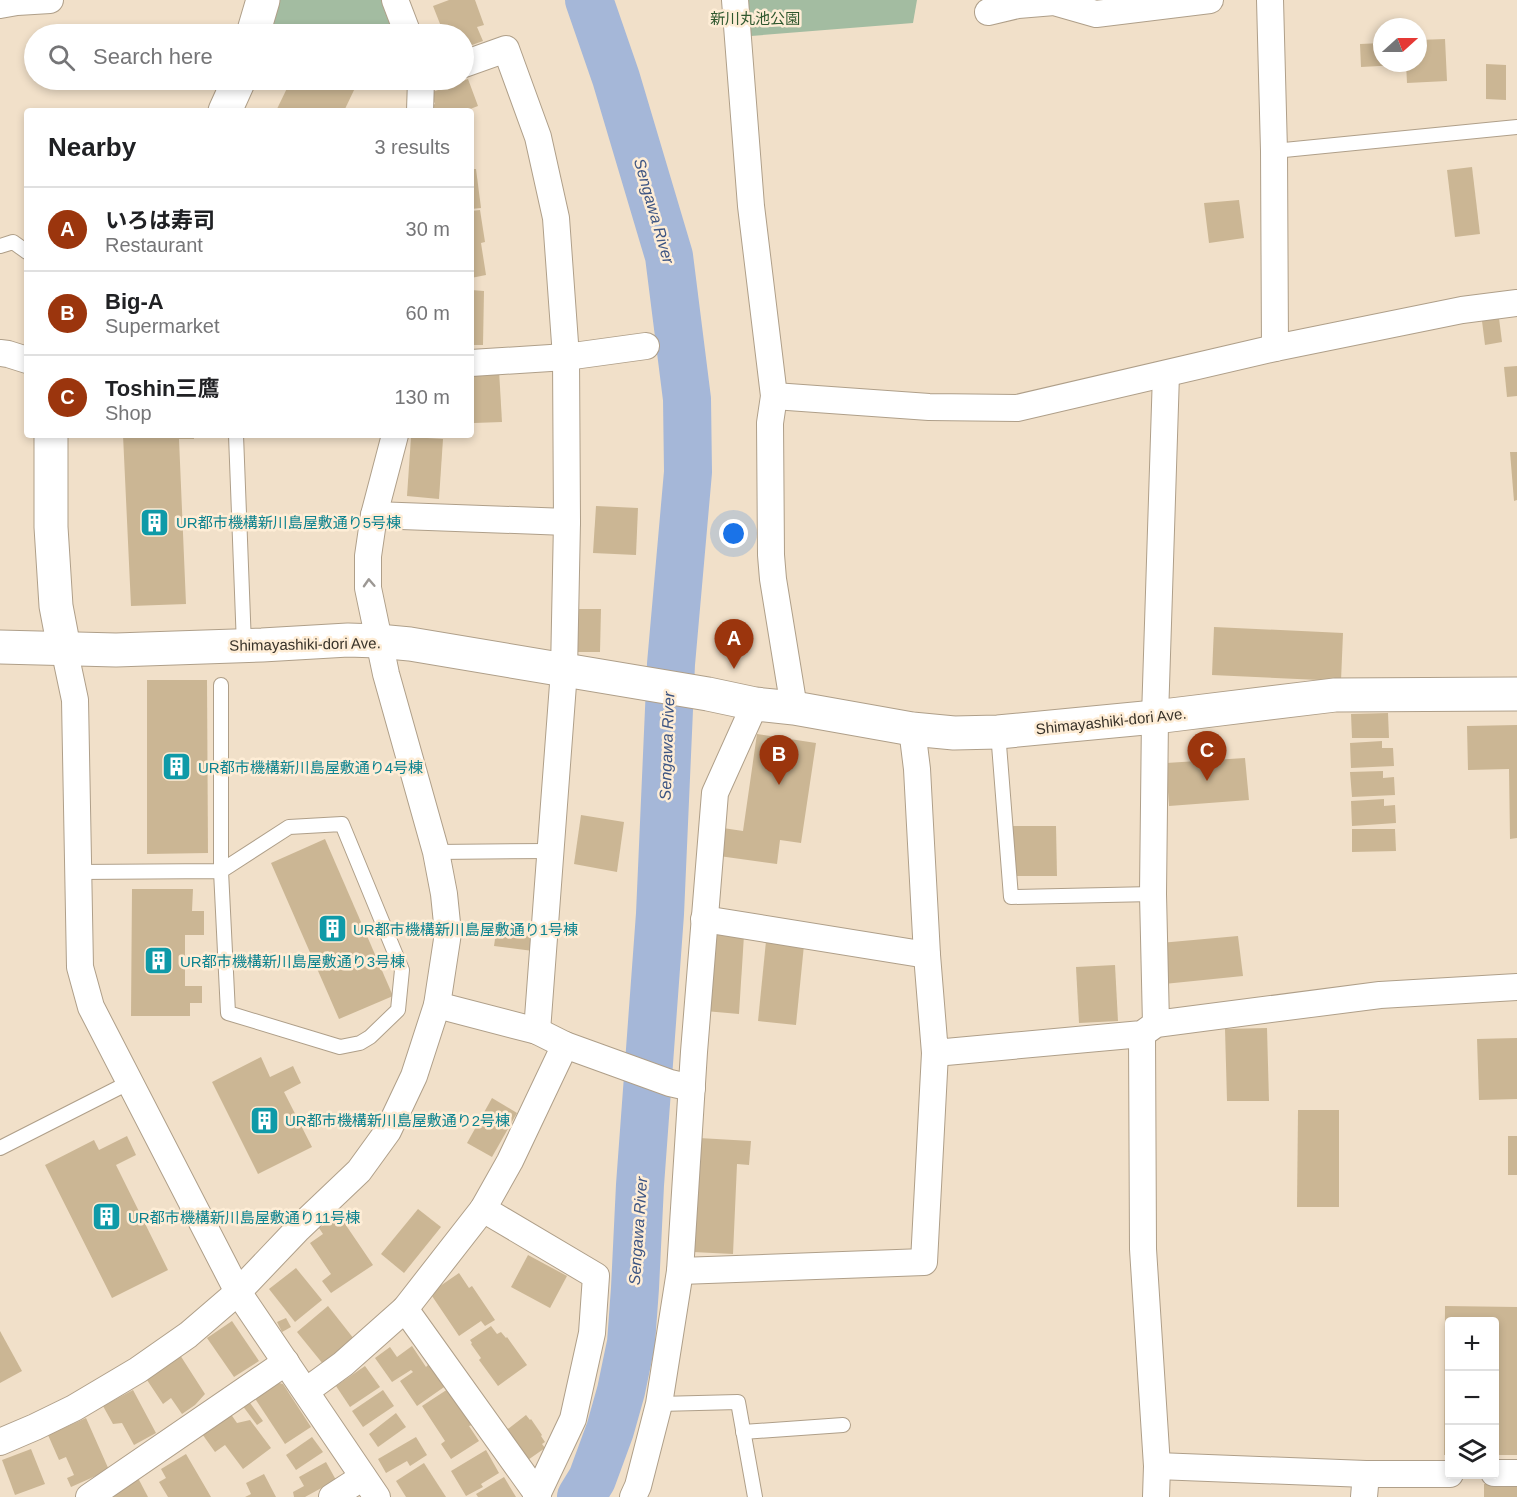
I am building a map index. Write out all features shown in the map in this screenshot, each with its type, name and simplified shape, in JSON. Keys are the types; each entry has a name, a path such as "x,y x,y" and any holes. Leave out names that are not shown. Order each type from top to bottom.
{"street":[{"path":"0,5 50,0"},
{"path":"256,24 262,0"},
{"path":"395,0 404,24"},
{"path":"735,0 751,206 774,396 770,423 771,555 794,708"},
{"path":"988,12 1018,5 1054,2 1096,14 1210,0"},
{"path":"1270,0 1274,151 1275,348"},
{"path":"474,60 506,49 538,137 556,218 566,357 567,522 564,671 537,1031"},
{"path":"226,108 234,90"},
{"path":"420,108 421,90"},
{"path":"774,396 929,407 1017,408 1275,348 1462,310 1517,303"},
{"path":"474,363 566,357 646,346"},
{"path":"0,353 24,359"},
{"path":"1156,1497 1143,1249 1153,894 1155,717 1166,374"},
{"path":"51,438 51,527 56,606 75,700 80,967 91,1007 237,1292 370,1487 332,1497"},
{"path":"0,1442 74,1408 138,1370 188,1335 237,1292 359,1171 388,1131 414,1076 437,1005 448,933 436,852 389,685 368,588 368,556 374,515 394,438"},
{"path":"374,515 567,522"},
{"name":"Shimayashiki-dori Ave.","path":"0,646 116,650 348,640 378,641 410,644 755,704 794,708 912,729 954,733 998,732 1155,717 1335,695 1517,694"},
{"path":"633,1497 660,1404 680,1271 681,1085 704,919 715,793 755,704"},
{"path":"680,1271 924,1262 935,1053 917,769 912,729"},
{"path":"704,919 927,955"},
{"path":"935,1053 1149,1029 1380,995 1517,987"},
{"path":"437,1005 537,1031 565,1045 681,1085"},
{"path":"306,1391 343,1364 405,1309 483,1209 510,1161 565,1045"},
{"path":"405,1309 537,1496 573,1419 592,1333 596,1276 483,1209"},
{"path":"89,1497 286,1362"},
{"path":"1156,1466 1365,1486 1445,1475"},
{"path":"1499,1473 1517,1473"}],"lane":[{"path":"1274,151 1517,127"},
{"path":"0,246 13,242 24,250"},
{"path":"236,438 244,645"},
{"path":"78,872 220,871 289,827 342,824 402,970 398,1010 370,1037 360,1043 340,1047 228,1013 220,871 221,685"},
{"path":"998,732 1011,897 1153,894"},
{"path":"436,852 550,852"},
{"path":"0,1148 130,1082"},
{"path":"660,1404 738,1402 755,1497"},
{"path":"743,1432 843,1425"}],"green space":[{"path":"273,0 390,0 399,24 265,24"},
{"name":"新川丸池公園","path":"735,0 917,0 913,23 738,37"}],"building":[{"path":"449,0 475,0 484,25 477,27 483,41 474,44 474,24 440,24 433,6"},
{"path":"1445,39 1447,81 1407,83 1406,72 1427,72 1427,40"},
{"path":"1373,43 1373,66 1361,67 1360,44"},
{"path":"1486,64 1506,65 1506,100 1486,99"},
{"path":"286,90 354,90 345,108 277,108"},
{"path":"438,90 472,90 478,106 431,108 435,104 430,93"},
{"path":"1472,167 1480,234 1455,237 1447,170"},
{"path":"474,169 476,169 481,208 474,209"},
{"path":"1239,200 1244,238 1209,243 1204,203"},
{"path":"480,210 485,242 481,243 486,275 474,277 474,211"},
{"path":"474,290 484,291 483,345 474,345"},
{"path":"1499,318 1502,342 1485,345 1482,321"},
{"path":"1517,366 1517,396 1507,397 1504,367"},
{"path":"499,370 502,422 474,423 474,371"},
{"name":"UR都市機構新川島屋敷通り5号棟","path":"123,438 194,438 179,439 186,604 131,606"},
{"path":"411,438 443,439 439,499 407,496"},
{"path":"1510,452 1517,452 1517,500 1514,501"},
{"path":"596,506 638,508 636,555 593,553"},
{"path":"569,609 601,609 600,652 568,652"},
{"path":"1214,627 1343,633 1341,681 1212,675"},
{"name":"UR都市機構新川島屋敷通り4号棟","path":"147,680 207,680 208,853 147,854"},
{"path":"1388,713 1389,738 1352,738 1351,714"},
{"path":"1517,725 1517,838 1510,839 1509,769 1468,770 1467,726"},
{"path":"757,734 816,743 801,843 780,840 777,864 719,856 723,828 743,831"},
{"path":"1382,741 1382,748 1393,748 1394,766 1351,768 1350,743"},
{"path":"1245,758 1249,800 1169,806 1166,763"},
{"path":"1383,771 1383,778 1394,777 1395,795 1352,797 1350,772"},
{"path":"1384,799 1384,806 1395,805 1396,823 1352,826 1351,801"},
{"path":"581,815 624,822 617,872 574,864"},
{"path":"1011,826 1056,826 1057,876 1012,876"},
{"path":"1352,829 1395,829 1396,851 1352,852"},
{"name":"UR都市機構新川島屋敷通り1号棟","path":"325,839 393,996 339,1019 271,863"},
{"name":"UR都市機構新川島屋敷通り3号棟","path":"132,889 193,889 192,911 204,911 204,935 185,935 185,986 202,986 202,1003 190,1003 190,1016 131,1016"},
{"path":"497,926 536,931 533,951 494,946"},
{"path":"711,932 744,935 739,1014 705,1011"},
{"path":"1238,936 1243,976 1164,984 1160,943"},
{"path":"766,941 804,945 796,1025 758,1021"},
{"path":"1115,965 1118,1021 1079,1023 1076,967"},
{"path":"1267,1028 1269,1101 1227,1101 1225,1029"},
{"path":"1517,1038 1517,1099 1479,1100 1477,1039"},
{"name":"UR都市機構新川島屋敷通り2号棟","path":"261,1057 270,1077 293,1066 301,1083 284,1092 312,1147 258,1174 212,1082"},
{"path":"492,1098 517,1113 492,1157 467,1143"},
{"path":"1298,1110 1339,1110 1339,1207 1297,1207"},
{"name":"UR都市機構新川島屋敷通り11号棟","path":"127,1136 136,1155 116,1165 168,1270 112,1298 45,1165 94,1140 99,1150"},
{"path":"1508,1136 1517,1136 1517,1175 1508,1175"},
{"path":"699,1138 751,1141 749,1165 737,1164 733,1254 693,1252"},
{"path":"418,1209 441,1227 404,1273 381,1254"},
{"path":"339,1215 373,1265 331,1293 322,1281 331,1274 310,1243 323,1234 319,1228"},
{"path":"528,1255 567,1276 550,1308 511,1287"},
{"path":"296,1268 322,1300 295,1322 269,1289"},
{"path":"459,1273 469,1288 472,1286 495,1320 485,1326 481,1321 459,1336 430,1293"},
{"path":"328,1306 354,1339 323,1364 297,1332"},
{"path":"1445,1306 1517,1307 1517,1455 1499,1455 1499,1317 1445,1317 1444,1455"},
{"path":"286,1318 291,1327 282,1332 277,1322"},
{"path":"232,1321 259,1361 234,1377 207,1338"},
{"path":"491,1326 497,1334 501,1332 507,1337 527,1365 498,1386 479,1360 481,1358 470,1340"},
{"path":"0,1331 22,1371 0,1383"},
{"path":"412,1346 426,1367 430,1363 447,1385 417,1406 400,1381 413,1372 411,1370 392,1382 375,1358 390,1347 397,1357"},
{"path":"180,1355 205,1394 182,1414 171,1398 163,1404 145,1377"},
{"path":"365,1366 380,1387 350,1407 336,1386"},
{"path":"272,1381 283,1384 311,1427 285,1444 252,1394"},
{"path":"448,1389 472,1425 469,1426 479,1441 451,1459 441,1444 445,1441 422,1406"},
{"path":"133,1390 156,1433 134,1445 122,1423 113,1424 103,1406"},
{"path":"383,1390 394,1406 363,1427 352,1411"},
{"path":"248,1400 263,1421 257,1425 242,1405"},
{"path":"228,1410 237,1423 250,1420 271,1448 243,1469 225,1445 215,1452 200,1431"},
{"path":"396,1413 406,1427 378,1447 369,1434"},
{"path":"526,1415 542,1435 545,1442 542,1444 545,1448 525,1462 504,1432"},
{"path":"86,1418 109,1470 71,1487 67,1478 74,1475 66,1457 59,1460 48,1435"},
{"path":"312,1437 323,1452 296,1470 286,1455"},
{"path":"416,1437 427,1455 410,1466 407,1461 386,1473 378,1459"},
{"path":"31,1449 45,1484 15,1495 2,1460"},
{"path":"486,1450 499,1473 481,1484 483,1487 466,1496 451,1471"},
{"path":"186,1454 211,1497 168,1497 159,1482 166,1478 161,1469"},
{"path":"326,1462 336,1480 305,1497 294,1497 293,1492 304,1486 299,1477"},
{"path":"424,1463 446,1497 406,1497 396,1481"},
{"path":"264,1474 276,1497 245,1497 251,1494 246,1483"},
{"path":"504,1477 516,1497 478,1497 476,1494"},
{"path":"138,1478 148,1497 101,1497"},
{"path":"1517,1483 1517,1497 1484,1497 1484,1484"}],"waterway":[{"name":"Sengawa River","path":"581,1497 592,1479 610,1430 631,1343 660,914 671,664 688,472 687,399 669,256 616,78 589,0"}],"place":[{"name":"UR都市機構新川島屋敷通り5号棟","path":"155,522"},
{"name":"いろは寿司","path":"734,669"},
{"name":"UR都市機構新川島屋敷通り4号棟","path":"177,767"},
{"name":"Toshin三鷹","path":"1207,781"},
{"name":"Big-A","path":"779,785"},
{"name":"UR都市機構新川島屋敷通り1号棟","path":"332,929"},
{"name":"UR都市機構新川島屋敷通り3号棟","path":"159,961"},
{"name":"UR都市機構新川島屋敷通り2号棟","path":"264,1120"},
{"name":"UR都市機構新川島屋敷通り11号棟","path":"107,1217"}]}
